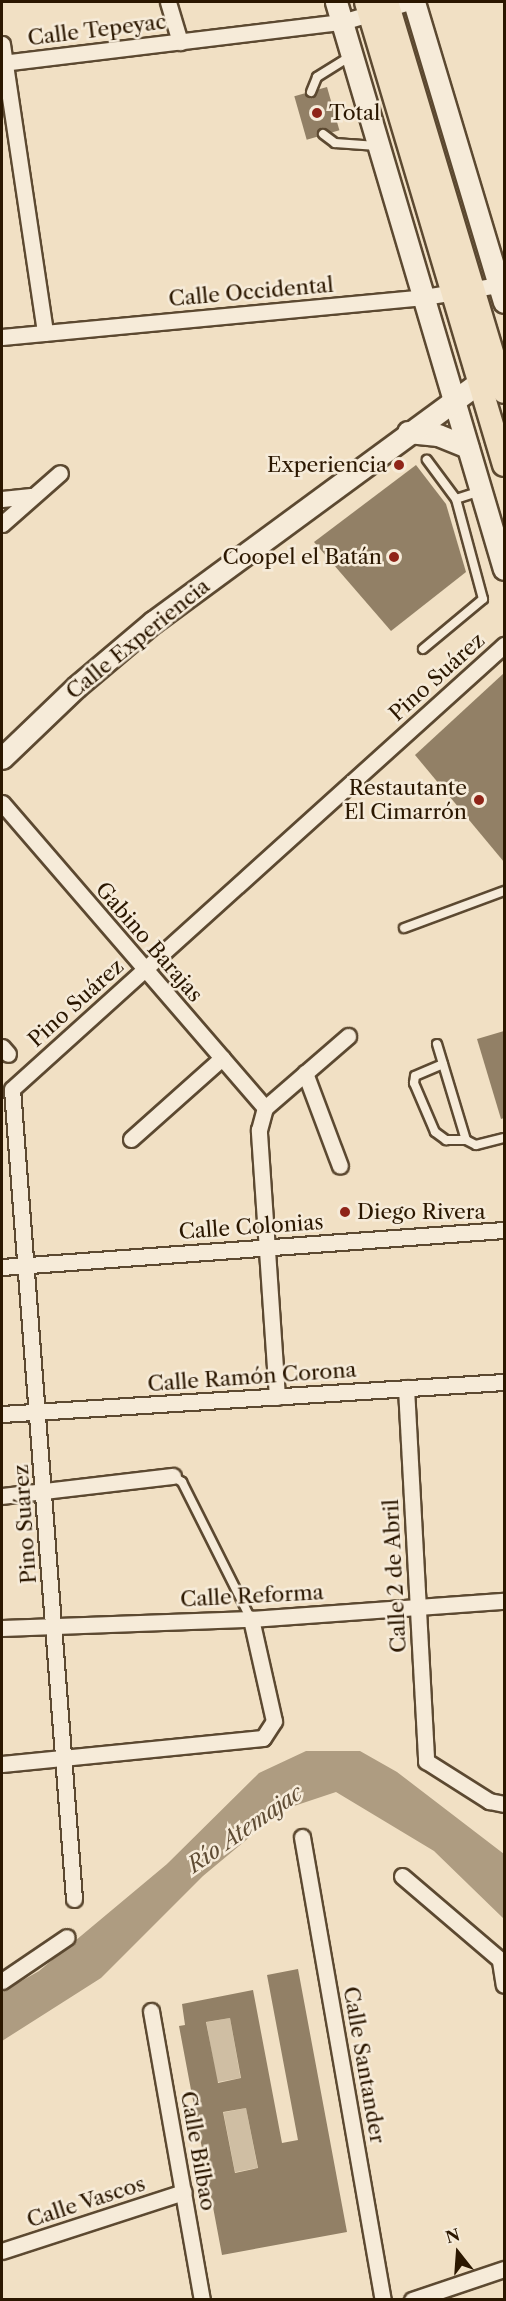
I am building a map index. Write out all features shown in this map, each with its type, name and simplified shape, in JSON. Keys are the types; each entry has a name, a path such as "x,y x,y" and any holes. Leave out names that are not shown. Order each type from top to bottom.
{"main road":[{"path":"384,5 463,290 494,372 504,392"},
{"path":"494,372 504,465"}],"street":[{"path":"168,2 180,42"},
{"path":"336,2 504,569"},
{"path":"414,2 503,290"},
{"name":"Calle Tepeyac","path":"3,63 342,22 384,5"},
{"path":"2,44 8,136 45,333"},
{"name":"Calle Occidental","path":"2,337 424,297 463,290 503,290"},
{"name":"Calle Experiencia","path":"2,758 76,687 153,622 454,398 494,372"},
{"path":"408,432 438,435 468,447"},
{"path":"2,524 60,473"},
{"path":"2,499 32,496"},
{"name":"Pino Suárez","path":"74,1899 12,1089 504,645"},
{"name":"Gabino Barajas","path":"2,803 265,1108"},
{"path":"277,1397 260,1130 265,1108 348,1036"},
{"path":"131,1138 222,1058"},
{"path":"305,1072 340,1166"},
{"name":"Calle Colonias","path":"2,1267 504,1230"},
{"name":"Calle Ramón Corona","path":"2,1414 504,1382"},
{"name":"Calle 2 de Abril","path":"406,1388 426,1761 489,1801 504,1804"},
{"path":"2,1496 173,1476"},
{"name":"Calle Reforma","path":"2,1628 251,1619 504,1601"},
{"path":"2,1764 64,1760 263,1738 274,1721 251,1619"},
{"name":"Calle Santander","path":"303,1837 384,2300"},
{"path":"402,1876 502,1962 504,1985"},
{"path":"2,1981 67,1937"},
{"name":"Calle Bilbao","path":"151,2011 202,2300"},
{"name":"Calle Vascos","path":"2,2251 184,2192"},
{"path":"412,2300 504,2269"}],"lane":[{"path":"311,92 317,76 352,55"},
{"path":"322,134 335,143 379,146"},
{"path":"423,649 483,599 456,499 427,460"},
{"path":"456,499 481,491"},
{"path":"404,928 504,891"},
{"path":"437,1044 466,1140"},
{"path":"443,1064 416,1076 414,1083 435,1132 447,1140 466,1140 476,1145 504,1138"},
{"path":"173,1476 182,1482 251,1619"}],"shaded area":[{"path":"230,2018 241,2078 217,2082 206,2022"},
{"path":"246,2108 258,2168 235,2172 223,2112"}],"water":[{"name":"Río Atemajac","path":"306,1751 360,1751 397,1772 504,1854 504,1919 434,1851 336,1792 282,1810 203,1876 101,1978 2,2041 2,1992 39,1971 167,1864 259,1773"}],"building":[{"name":"Total","path":"327,87 339,130 307,140 294,96"},
{"name":"Coopel el Batán","path":"416,465 446,504 466,572 391,631 314,542"},
{"name":"Restautante El Cimarrón","path":"504,673 504,862 415,755"},
{"path":"504,1031 504,1118 501,1119 477,1039"},
{"path":"298,1969 347,2232 222,2255 179,2026 185,2025 182,2004 253,1990 282,2143 298,2140 267,1975","holes":["230,2018 241,2078 218,2083 206,2022","246,2108 258,2168 235,2173 223,2112"]}],"place":[{"name":"Total","path":"317,113"},
{"name":"Experiencia","path":"399,465"},
{"name":"Coopel el Batán","path":"394,557"},
{"name":"Restautante El Cimarrón","path":"479,800"},
{"name":"Diego Rivera","path":"345,1212"}]}
